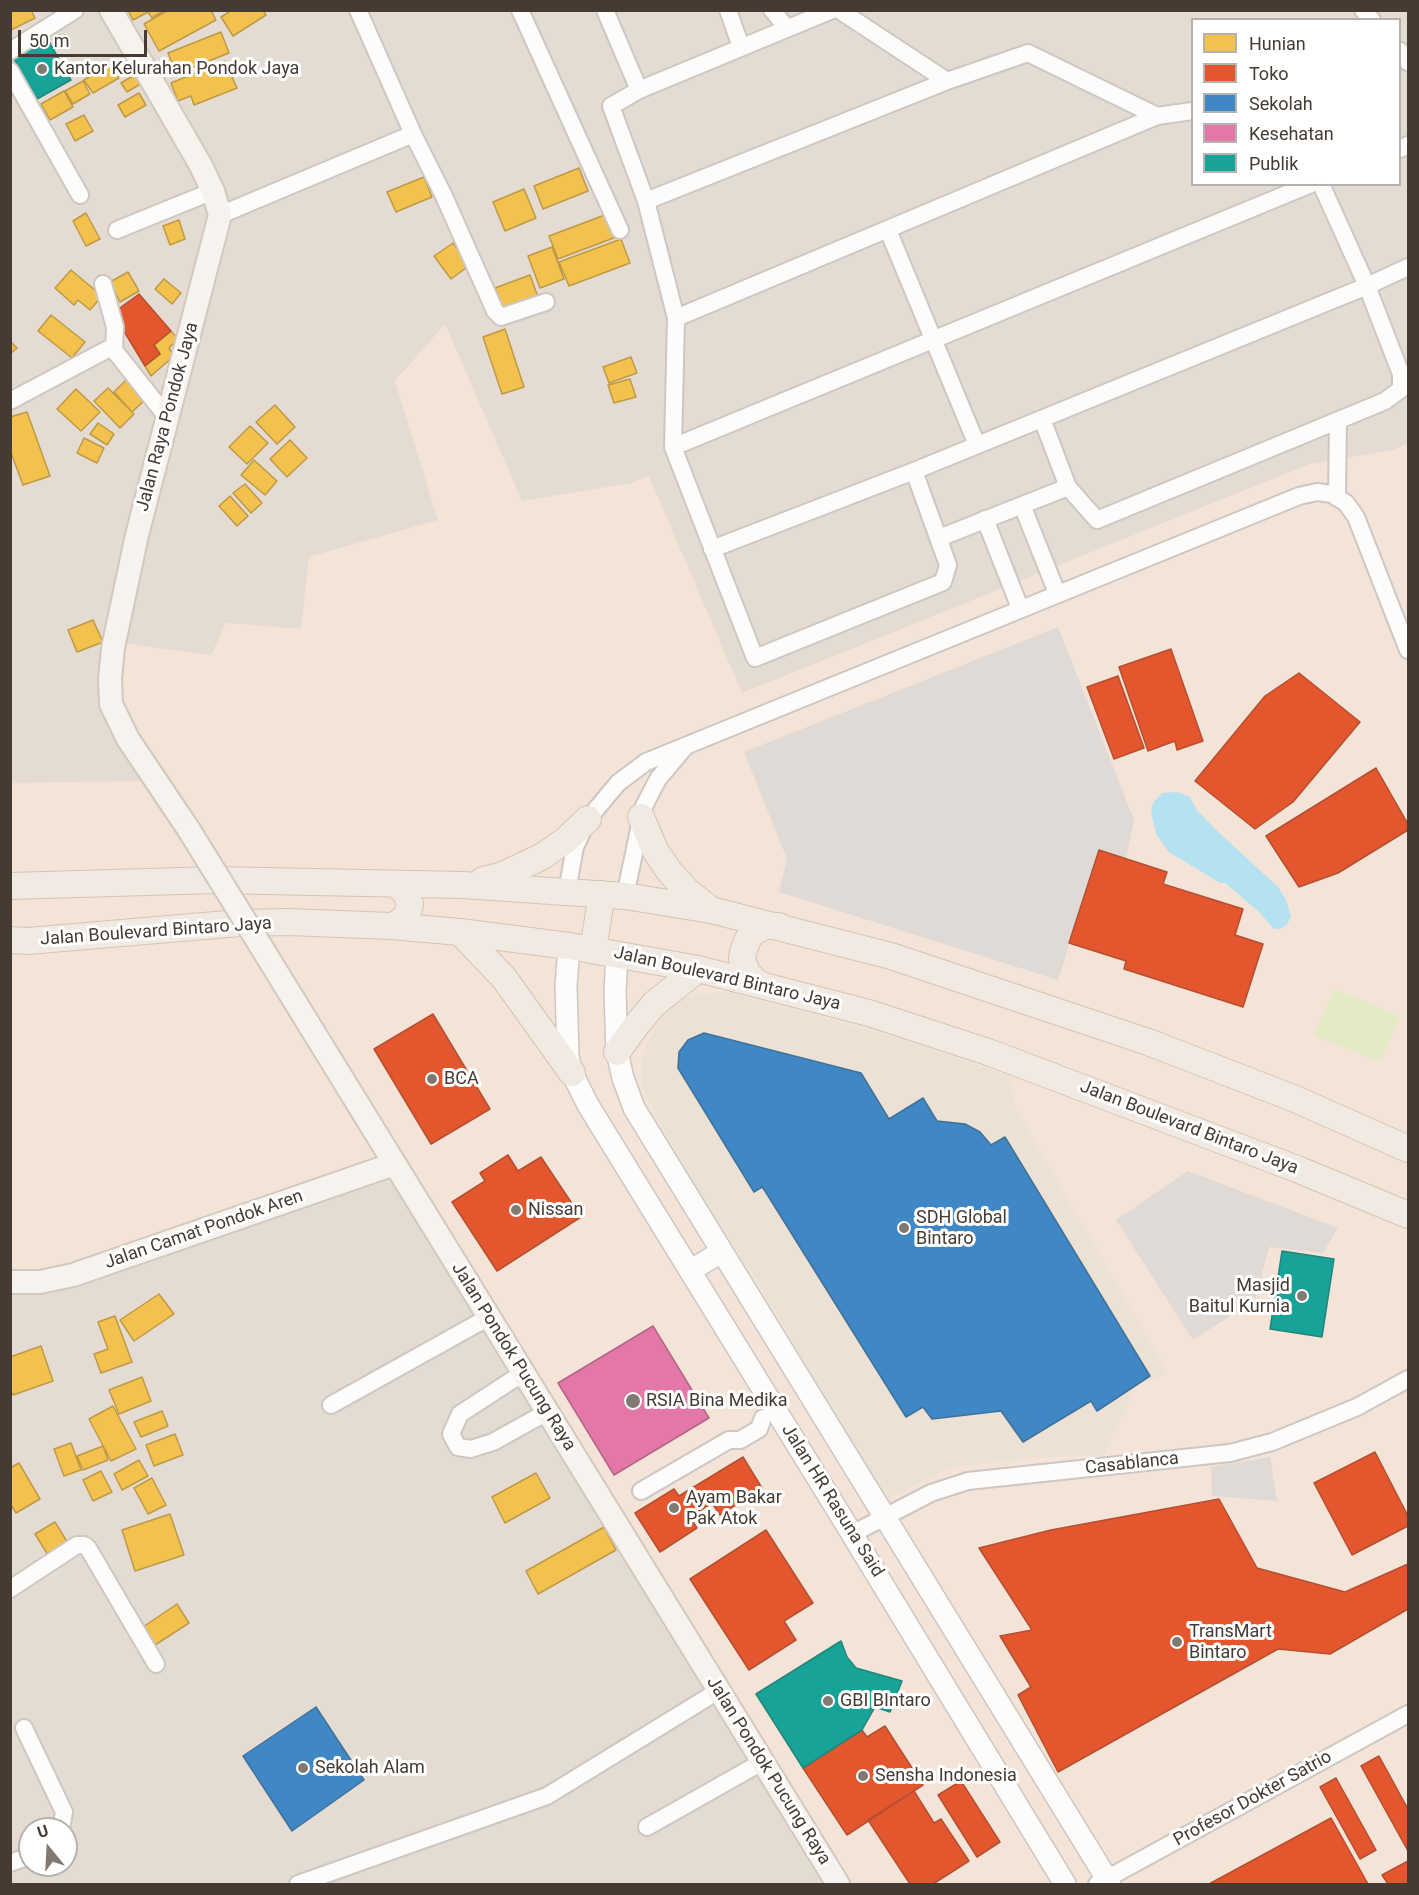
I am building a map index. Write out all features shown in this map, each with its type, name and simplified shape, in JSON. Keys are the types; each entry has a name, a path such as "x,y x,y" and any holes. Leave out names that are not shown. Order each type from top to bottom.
{"main road":[{"path":"111,10 200,164 213,191 220,215"},
{"name":"Jalan Raya Pondok Jaya","path":"189,830 128,739 111,704 110,679 113,648 137,535 220,215"},
{"path":"641,817 655,850 669,871 687,891 711,910"},
{"path":"463,885 503,875 541,857 566,840 588,819"},
{"name":"Jalan Pondok Pucung Raya","path":"189,830 838,1884"},
{"path":"10,886 215,880 463,885 613,895 711,910 891,956 1148,1042 1293,1098 1408,1149"},
{"path":"391,926 406,917 410,905 403,889 392,884"},
{"path":"593,949 613,895"},
{"name":"Jalan Boulevard Bintaro Jaya","path":"10,940 28,941 239,923 288,922 391,926 460,932 593,949 698,969 869,1013 988,1052 1297,1169 1408,1215"},
{"path":"764,986 757,983 747,973 742,952 752,933 765,926 779,926"},
{"path":"460,932 504,978 572,1073"},
{"path":"617,1052 654,1004 698,969"},
{"name":"Jalan Camat Pondok Aren","path":"10,1282 40,1282 74,1275 394,1164"}],"street":[{"path":"10,51 75,10"},
{"path":"358,10 495,311 501,317 546,302"},
{"path":"520,10 620,230"},
{"path":"605,10 639,90"},
{"path":"728,10 741,47"},
{"path":"772,10 787,28"},
{"path":"832,10 639,90 611,106 646,201 676,318 673,447 755,658 943,582 948,565 914,471"},
{"path":"839,10 947,81"},
{"path":"646,201 947,81 1028,52 1158,116"},
{"path":"10,71 80,195"},
{"path":"676,318 1158,116 1191,111"},
{"path":"220,215 413,134"},
{"path":"673,447 1306,186"},
{"path":"1042,419 1068,487 1097,520 1385,400 1401,389 1401,374 1367,286 1322,186"},
{"path":"117,231 213,191"},
{"path":"888,230 977,445"},
{"path":"712,549 914,471 1367,286 1408,267"},
{"path":"103,284 115,327 114,350 167,417"},
{"path":"10,401 103,350 114,350"},
{"path":"1338,420 1338,498"},
{"path":"939,538 1068,487"},
{"path":"567,891 575,847 588,819 607,794 632,771 646,762 1299,496 1317,492 1332,494 1346,503 1356,517 1408,650"},
{"path":"1022,505 1057,593"},
{"path":"985,519 1020,608"},
{"path":"613,895 641,817 658,779 687,744"},
{"name":"Jalan HR Rasuna Said","path":"593,949 615,992 617,1052 623,1078 634,1108 1105,1883"},
{"name":"Jalan HR Rasuna Said","path":"593,949 566,1014 568,1057 572,1073 596,1121 690,1271 769,1414 852,1534 1065,1884"},
{"path":"690,1271 721,1252"},
{"path":"331,1405 489,1317"},
{"path":"523,1373 460,1414 451,1434 458,1447 471,1449 493,1442 547,1412"},
{"name":"Casablanca","path":"852,1534 931,1493 968,1481 1230,1453 1272,1442 1358,1407 1408,1379"},
{"path":"641,1491 729,1440 734,1431 752,1419 769,1414"},
{"path":"10,1589 77,1545 84,1545 88,1548 156,1664"},
{"path":"298,1884 547,1796 718,1691"},
{"name":"Profesor Dokter Satrio","path":"1105,1883 1408,1714"},
{"path":"24,1728 64,1812 63,1817"},
{"path":"647,1827 762,1762"}],"shaded area":[{"path":"11,11 1408,11 1408,1884 11,1884"},
{"path":"445,324 522,501 631,483 649,476 742,693 1310,464 1394,450 1408,443 1408,1884 825,1884 387,1167 11,1292 10,783 142,781 115,727 106,641 211,655 226,623 301,629 309,557 438,520 395,381"},
{"path":"1058,627 1134,820 1126,859 1099,850 1058,980 779,892 787,859 744,752"},
{"name":"SDH Global Bintaro","path":"724,991 908,1041 1009,1076 1017,1110 1168,1373 1137,1385 1104,1455 1032,1458 948,1468 888,1499 762,1290 683,1167 642,1087 641,1063 648,1041 673,1004 694,995"},
{"path":"1188,1171 1338,1228 1323,1253 1269,1247 1255,1300 1193,1340 1116,1220"},
{"path":"1270,1457 1277,1501 1212,1496 1211,1467"}],"green space":[{"path":"1334,989 1400,1016 1380,1062 1314,1035"}],"water":[{"path":"1177,792 1190,797 1197,810 1214,828 1278,887 1286,900 1291,916 1287,925 1274,929 1258,911 1225,883 1220,883 1169,852 1156,834 1151,812 1153,803 1162,793"}],"building: Hunian":[{"path":"10,10 31,10 35,18 11,30"},
{"path":"128,10 165,10 152,18 148,12 133,20"},
{"path":"168,10 211,10 216,20 159,51 144,24"},
{"path":"232,10 263,10 266,15 233,36 221,17"},
{"path":"221,32 229,53 176,74 168,53"},
{"path":"225,61 237,88 194,105 191,96 178,101 171,83"},
{"path":"111,64 119,78 93,93 84,80"},
{"path":"136,74 142,83 127,92 121,83"},
{"path":"83,81 90,94 73,104 65,91"},
{"path":"64,91 73,107 50,120 41,104"},
{"path":"139,93 146,105 125,117 118,105"},
{"path":"84,115 93,131 75,141 66,124"},
{"path":"579,168 588,191 543,209 534,186"},
{"path":"424,177 432,197 396,212 387,192"},
{"path":"524,189 536,218 505,231 493,202"},
{"path":"86,213 100,239 86,246 73,221"},
{"path":"610,213 619,236 558,259 549,236"},
{"path":"179,220 185,239 170,245 163,226"},
{"path":"621,239 630,263 569,286 559,262"},
{"path":"453,243 470,265 451,279 434,256"},
{"path":"552,247 564,279 540,288 528,256"},
{"path":"71,270 102,296 90,310 78,300 74,305 55,288"},
{"path":"128,272 139,291 120,302 110,282"},
{"path":"530,275 538,297 503,310 495,288"},
{"path":"164,279 181,293 172,304 155,289"},
{"path":"51,315 85,342 72,358 38,331"},
{"path":"505,329 524,387 502,394 483,337"},
{"path":"171,331 178,339 169,348 174,356 151,376 145,366 160,354 154,345"},
{"path":"10,341 17,348 10,354"},
{"path":"631,357 637,373 609,383 603,367"},
{"path":"128,378 147,398 132,412 114,392"},
{"path":"630,379 636,397 614,403 608,385"},
{"path":"108,388 134,414 120,428 94,401"},
{"path":"76,389 100,412 81,431 57,409"},
{"path":"275,405 295,427 277,444 256,422"},
{"path":"27,412 50,476 23,485 10,450 10,417"},
{"path":"98,423 114,434 107,445 90,434"},
{"path":"250,426 268,443 247,464 229,447"},
{"path":"84,438 104,448 97,463 77,453"},
{"path":"290,440 307,458 287,477 270,459"},
{"path":"254,460 277,481 265,495 241,475"},
{"path":"245,484 262,503 251,513 233,493"},
{"path":"230,496 248,516 237,526 219,506"},
{"path":"93,620 103,642 77,652 68,630"},
{"path":"159,1294 174,1314 134,1341 120,1320"},
{"path":"115,1316 132,1362 101,1373 94,1354 108,1349 98,1322"},
{"path":"41,1346 53,1381 13,1395 10,1389 10,1357"},
{"path":"142,1377 151,1401 119,1414 109,1390"},
{"path":"113,1406 136,1449 111,1461 89,1419"},
{"path":"162,1411 168,1426 141,1437 134,1422"},
{"path":"175,1434 183,1455 154,1466 146,1445"},
{"path":"71,1443 81,1470 64,1476 54,1449"},
{"path":"103,1446 108,1460 83,1470 77,1456"},
{"path":"139,1460 148,1476 122,1490 114,1474"},
{"path":"19,1463 40,1499 16,1513 10,1503 10,1468"},
{"path":"101,1471 112,1492 93,1501 83,1480"},
{"path":"536,1473 550,1498 505,1523 492,1497"},
{"path":"152,1478 166,1505 148,1514 134,1488"},
{"path":"170,1514 184,1555 135,1571 122,1530"},
{"path":"55,1522 71,1548 51,1560 35,1534"},
{"path":"604,1527 616,1550 538,1594 526,1571"},
{"path":"177,1604 189,1623 152,1647 140,1629"}],"building: Toko":[{"path":"139,294 171,331 154,345 160,354 145,366 113,313"},
{"path":"1171,649 1203,741 1177,750 1175,741 1148,751 1119,667"},
{"path":"1299,673 1360,722 1293,802 1255,829 1195,781 1265,696"},
{"path":"1118,676 1144,748 1114,759 1087,687"},
{"path":"1376,768 1408,824 1408,830 1338,873 1299,887 1266,836"},
{"path":"1099,850 1167,872 1163,884 1243,909 1235,935 1263,944 1243,1007 1124,969 1126,961 1069,943"},
{"name":"BCA","path":"433,1014 490,1109 431,1144 374,1049"},
{"name":"Nissan","path":"508,1155 518,1171 541,1157 581,1217 497,1271 452,1202 485,1181 480,1173"},
{"path":"1375,1452 1408,1516 1408,1526 1352,1555 1314,1483"},
{"name":"Ayam Bakar Pak Atok","path":"743,1457 762,1488 720,1515 712,1503 690,1517 697,1528 660,1552 635,1513 674,1489 679,1496"},
{"name":"TransMart Bintaro","path":"1219,1499 1257,1568 1345,1592 1408,1564 1408,1609 1330,1654 1278,1649 1058,1772 1018,1695 1031,1687 1000,1636 1032,1630 979,1548 1051,1530"},
{"path":"766,1530 813,1603 784,1621 796,1640 749,1670 690,1579"},
{"name":"Sensha Indonesia","path":"885,1726 923,1785 847,1835 803,1768 862,1730 867,1737"},
{"path":"1379,1756 1408,1809 1408,1851 1361,1766"},
{"path":"1336,1778 1376,1850 1360,1859 1320,1787"},
{"path":"961,1781 1000,1842 977,1857 938,1795"},
{"path":"914,1791 934,1823 941,1819 969,1861 933,1884 910,1884 868,1820"},
{"path":"1331,1818 1368,1884 1209,1884"},
{"path":"1408,1861 1408,1884 1388,1884 1382,1875"}],"building: Sekolah":[{"name":"SDH Global Bintaro","path":"704,1033 861,1073 889,1119 923,1098 937,1121 965,1124 980,1132 991,1145 1005,1137 1150,1376 1097,1411 1091,1401 1023,1442 1001,1411 932,1419 923,1407 906,1417 765,1191 762,1187 754,1192 678,1068 679,1052 688,1040"},
{"name":"Sekolah Alam","path":"316,1707 364,1780 292,1831 243,1756"}],"building: Kesehatan":[{"name":"RSIA Bina Medika","path":"653,1326 709,1418 614,1475 558,1383"}],"building: Publik":[{"name":"Kantor Kelurahan Pondok Jaya","path":"47,38 71,80 37,99 13,57"},
{"name":"Masjid Baitul Kurnia","path":"1282,1251 1334,1259 1322,1337 1270,1329"},
{"name":"GBI BIntaro","path":"841,1641 847,1657 856,1668 902,1681 890,1712 875,1707 862,1730 803,1768 756,1694"}],"place":[{"name":"Kantor Kelurahan Pondok Jaya","path":"42,69"},
{"name":"BCA","path":"432,1079"},
{"name":"Nissan","path":"516,1210"},
{"name":"SDH Global Bintaro","path":"904,1228"},
{"name":"Masjid Baitul Kurnia","path":"1302,1296"},
{"name":"RSIA Bina Medika","path":"633,1401"},
{"name":"Ayam Bakar Pak Atok","path":"674,1508"},
{"name":"TransMart Bintaro","path":"1177,1642"},
{"name":"GBI BIntaro","path":"828,1701"},
{"name":"Sekolah Alam","path":"303,1768"},
{"name":"Sensha Indonesia","path":"863,1776"}]}
